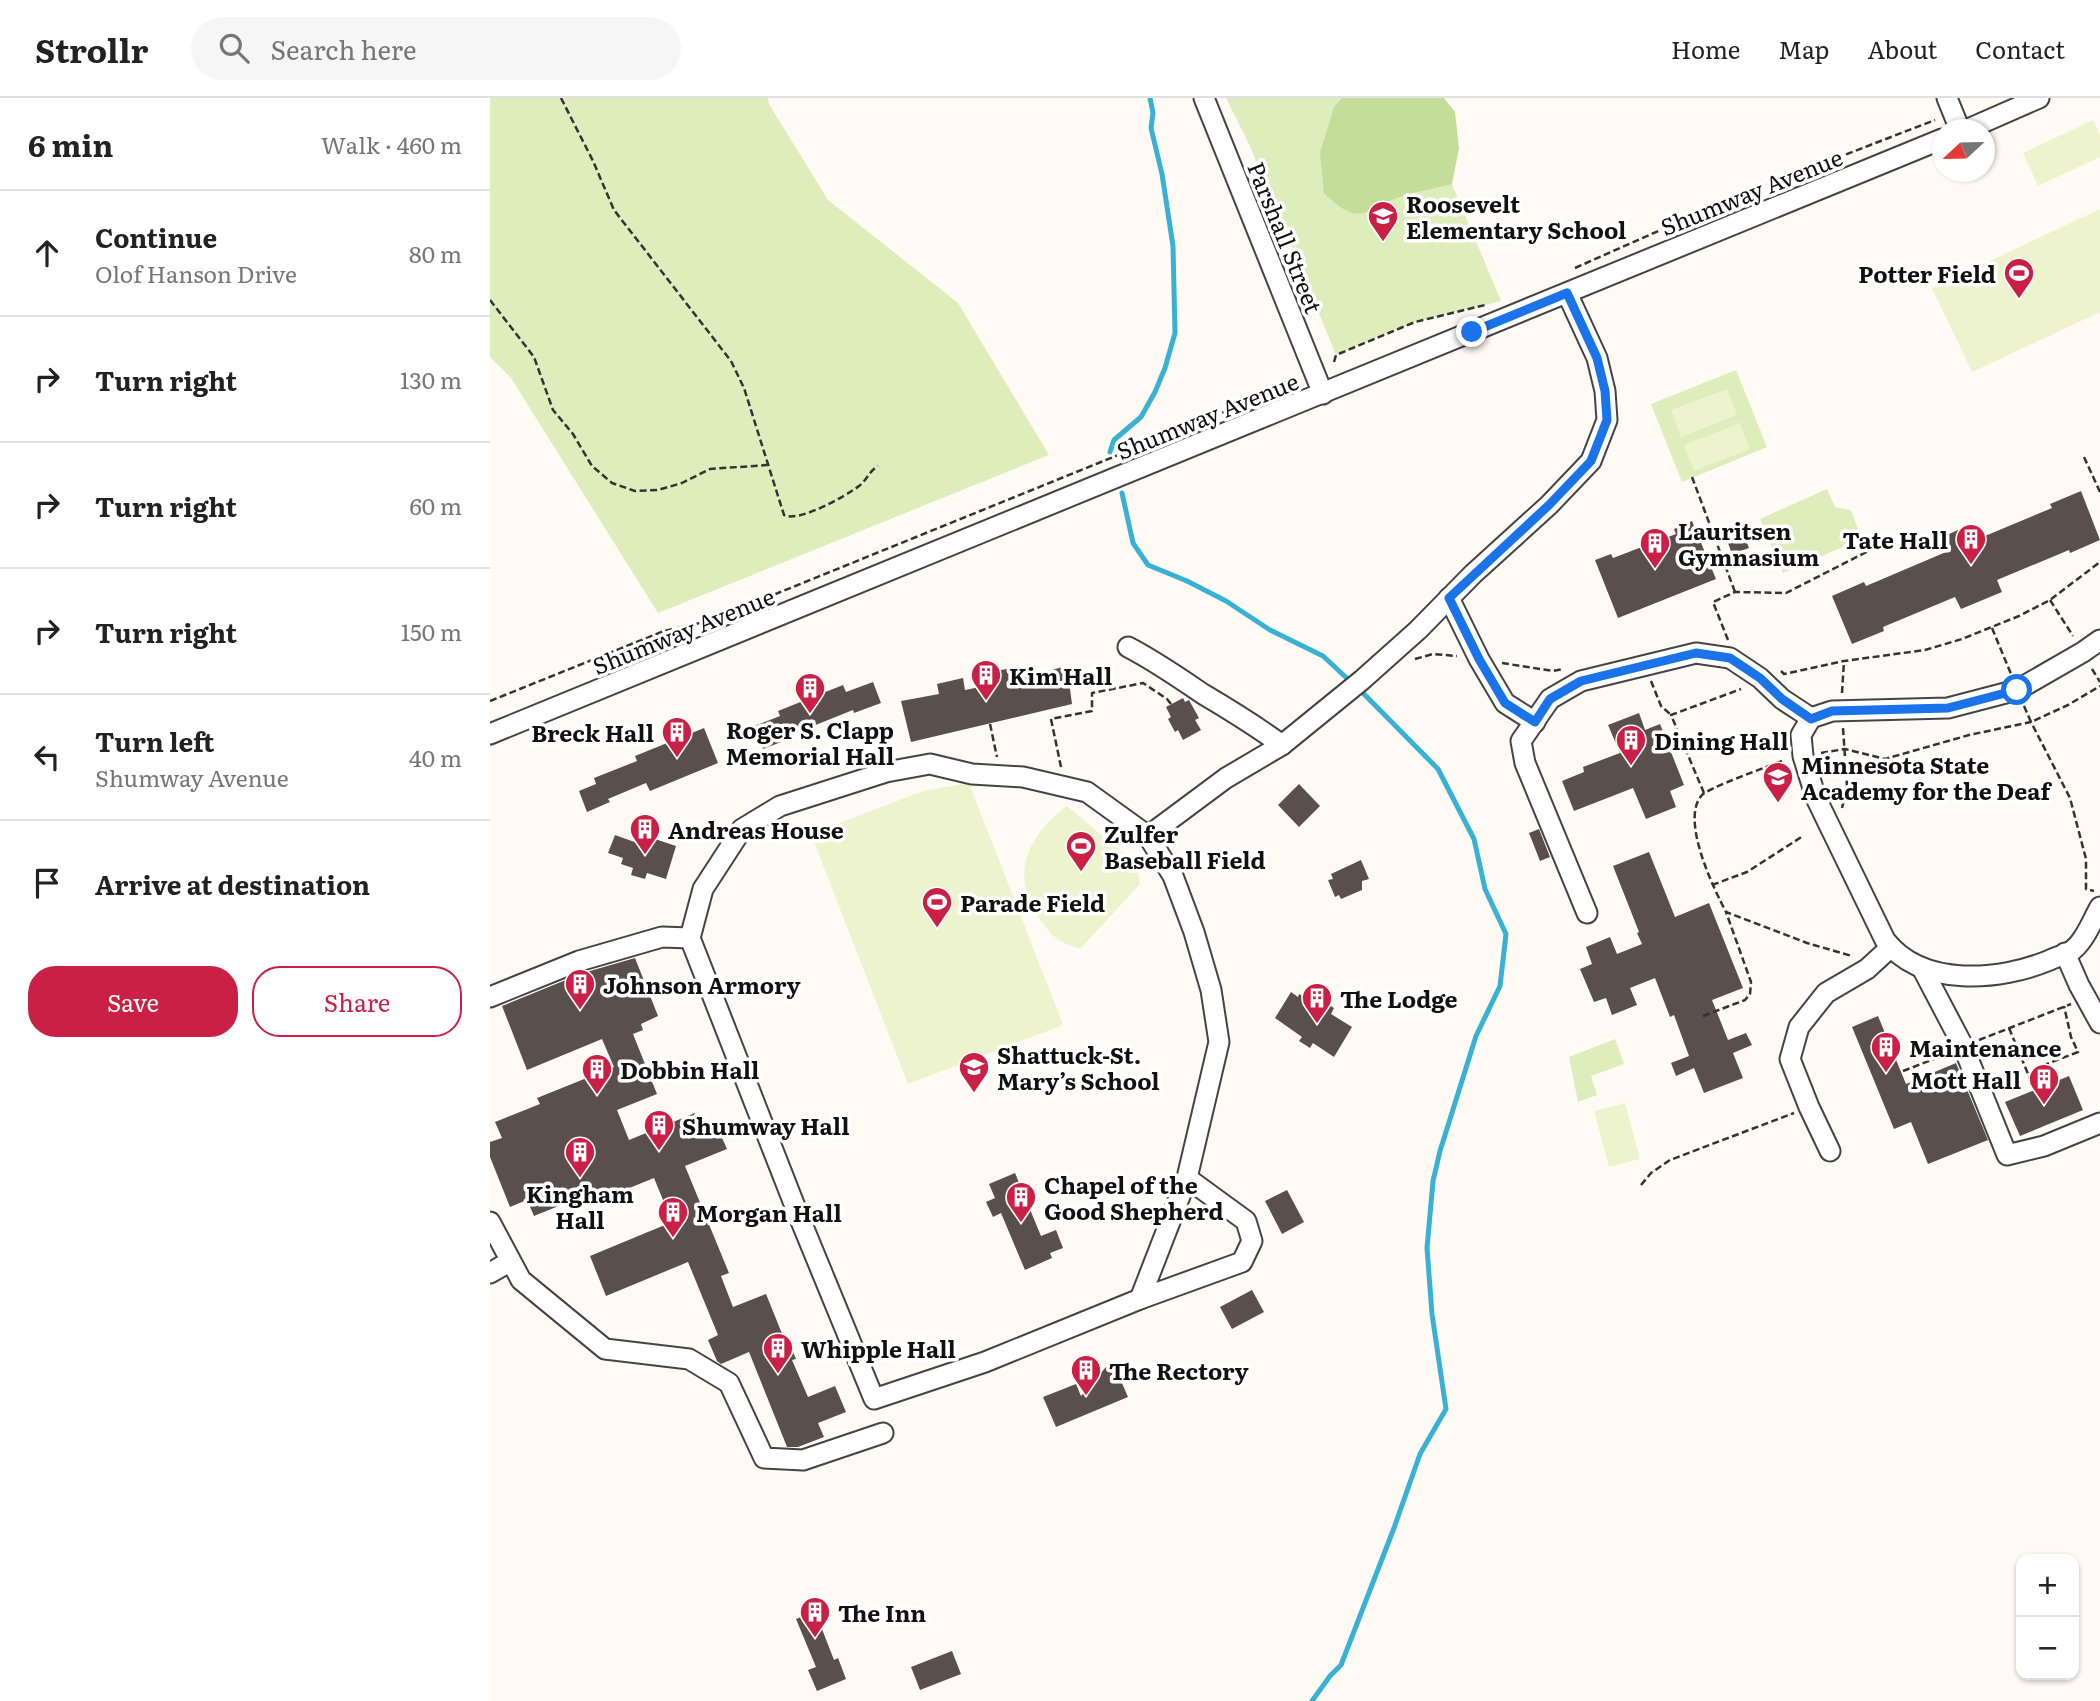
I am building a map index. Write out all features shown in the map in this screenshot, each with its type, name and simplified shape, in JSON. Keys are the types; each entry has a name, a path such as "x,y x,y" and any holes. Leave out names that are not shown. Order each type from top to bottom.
{"street":[{"name":"Parshall Street","path":"1204,98 1322,394"},
{"path":"1947,98 1956,119"},
{"path":"1991,119 2039,98"},
{"name":"Shumway Avenue","path":"490,734 1932,143"},
{"path":"1148,836 1226,778 1282,745 1356,685 1549,505 1591,461 1607,420 1605,391 1597,358 1567,293"},
{"path":"1449,598 1479,659 1505,703 1535,722"},
{"path":"2100,640 2017,690 1948,708 1832,711 1811,719 1801,735 1803,756 1816,798 1869,908 1891,947 1903,958 1922,968 1959,975 1991,975 2033,967 2071,951 2086,933 2100,907"},
{"path":"1128,648 1153,659 1282,745"},
{"path":"2083,652 2100,663"},
{"path":"1587,913 1525,763 1521,741 1550,699 1581,681 1696,653 1730,658 1811,719"},
{"path":"1140,1298 1187,1178 1219,1042 1211,990 1194,932 1173,876 1148,836 1087,792 1023,776 972,774 930,764 886,772 780,806 742,829 704,889 690,937 874,1399 985,1362 1140,1298 1242,1262 1252,1241 1246,1221 1187,1178"},
{"path":"490,997 579,961 662,937 690,937"},
{"path":"1830,1151 1790,1059 1799,1027 1826,993 1867,969 1891,947"},
{"path":"2065,953 2100,1023"},
{"path":"1922,968 2007,1155 2044,1146 2100,1123"},
{"path":"490,1222 520,1280 606,1349 689,1359 729,1383 764,1458 803,1460 883,1433"},
{"path":"490,1272 509,1262"}],"path":[{"path":"561,98 614,210 732,361 748,399 780,509 789,518 822,507 858,487 878,467"},
{"path":"1564,273 1728,200 1938,118"},
{"path":"490,300 534,357 553,410 573,434 592,466 612,483 635,491 658,491 716,468 748,468 767,464"},
{"path":"1334,362 1336,355 1415,322 1489,304"},
{"path":"490,701 664,631 709,621 1248,402"},
{"path":"2084,457 2100,492"},
{"path":"1692,477 1735,592"},
{"path":"1728,640 1713,602 1735,592 1786,593 1894,538"},
{"path":"1828,822 1840,816 1847,786 1841,710 1844,662"},
{"path":"1062,774 1051,719 1092,711 1092,693 1143,683 1171,704"},
{"path":"1803,756 1846,749 1885,759 1969,735 2031,722 2100,686"},
{"path":"1704,793 1671,715 1741,689"},
{"path":"2031,722 2070,798 2086,859 2086,889 2100,893"},
{"path":"990,724 997,760"},
{"path":"1703,1016 1745,1000 1750,994 1751,982 1697,842 1696,806 1704,793 1782,761"},
{"path":"1712,885 1747,872 1803,836"},
{"path":"1726,912 1807,943 1862,959"},
{"path":"1903,1071 2086,998"},
{"path":"2009,1028 2033,1086 2047,1064 2078,1052 2071,1037 2064,1006"},
{"path":"1641,1185 1650,1172 1670,1160 1809,1107"}],"green space":[{"path":"490,98 768,98 769,104 828,200 958,303 1049,455 658,613 511,378 490,357"},
{"name":"Roosevelt Elementary School","path":"1226,98 1416,98 1501,301 1415,322 1336,355 1249,144"},
{"path":"1342,98 1444,98 1455,112 1459,148 1452,184 1403,196 1363,213 1347,211 1337,204 1324,193 1320,153 1334,107"},
{"path":"2093,120 2100,135 2100,157 2038,186 2023,153"},
{"name":"Potter Field","path":"2100,209 2100,312 1972,372 1932,288"},
{"path":"1736,370 1767,447 1682,482 1651,404"},
{"path":"1727,389 1737,415 1681,437 1671,410"},
{"path":"1740,423 1750,449 1694,471 1684,445"},
{"path":"1827,489 1835,507 1851,510 1858,529 1850,544 1783,573 1760,519"},
{"name":"Parade Field","path":"969,783 1063,1025 908,1084 811,834 923,791"},
{"name":"Zulfer Baseball Field","path":"1067,806 1138,866 1140,884 1080,949 1060,941 1048,930 1029,901 1025,885 1024,870 1033,842 1042,829"},
{"path":"1615,1039 1624,1064 1591,1076 1597,1095 1578,1102 1569,1057"},
{"path":"1625,1103 1640,1159 1609,1167 1594,1111"}],"building":[{"name":"Tate Hall","path":"2081,491 2100,540 1997,580 2002,592 1961,609 1955,597 1883,627 1884,631 1852,644 1832,596 1864,582 1866,586 1946,552 1940,538 1967,526 1973,541 2052,508 2050,504"},
{"name":"Lauritsen Gymnasium","path":"1692,521 1716,579 1618,618 1595,560 1611,554 1613,558 1676,534 1674,529"},
{"path":"1742,529 1749,548 1732,554 1725,535"},
{"name":"Kim Hall","path":"1021,666 1023,677 1067,666 1072,704 911,742 901,701 939,694 937,684 963,678 965,690 995,684 992,672"},
{"name":"Roger S. Clapp Memorial Hall","path":"873,682 881,703 854,713 853,710 763,749 754,726 780,716 778,711 843,685 846,692"},
{"path":"1183,698 1185,702 1189,700 1199,718 1195,720 1201,730 1183,740 1168,719 1171,717 1166,707"},
{"name":"Dining Hall","path":"1639,713 1645,730 1660,724 1684,785 1670,791 1676,807 1646,819 1633,788 1574,811 1562,781 1584,772 1583,767 1620,753 1608,725"},
{"name":"Breck Hall","path":"704,728 718,763 650,791 646,783 608,799 610,802 587,812 579,791 596,784 594,778 637,761 635,756"},
{"path":"1299,784 1320,806 1299,827 1278,805"},
{"path":"1539,829 1550,857 1540,861 1529,833"},
{"name":"Andreas House","path":"615,835 640,844 643,835 676,846 666,879 647,873 645,879 631,875 633,868 621,864 623,858 608,853"},
{"path":"1649,852 1675,917 1709,903 1743,988 1712,1000 1728,1040 1746,1033 1752,1045 1733,1053 1743,1078 1704,1093 1694,1068 1676,1076 1671,1063 1689,1056 1674,1015 1670,1017 1655,978 1630,988 1637,1005 1612,1015 1606,998 1594,1002 1580,969 1592,964 1586,947 1610,937 1617,954 1642,944 1613,866"},
{"path":"1361,860 1369,879 1362,881 1362,890 1341,899 1339,895 1335,897 1328,880 1333,879 1331,874"},
{"path":"635,958 658,1016 641,1024 643,1030 633,1034 657,1094 617,1110 629,1140 695,1113 700,1125 708,1122 713,1134 719,1131 727,1149 685,1166 729,1273 721,1276 733,1307 766,1294 785,1341 788,1340 796,1359 792,1360 808,1397 835,1386 846,1412 818,1423 824,1437 798,1447 787,1447 749,1352 721,1364 717,1361 708,1340 718,1335 688,1262 606,1296 590,1256 672,1222 654,1178 570,1212 566,1203 534,1216 527,1200 510,1207 490,1157 490,1142 502,1138 495,1122 540,1104 537,1098 614,1067 602,1039 527,1070 502,1006 583,973"},
{"name":"The Lodge","path":"1291,992 1320,1007 1324,1002 1334,1008 1331,1014 1352,1027 1334,1057 1313,1043 1310,1048 1299,1041 1302,1037 1275,1018"},
{"name":"Maintenance","path":"1878,1016 1906,1084 1956,1063 1988,1140 1928,1164 1911,1122 1894,1129 1852,1027"},
{"name":"Mott Hall","path":"2069,1076 2083,1110 2020,1136 2005,1102"},
{"name":"Chapel of the Good Shepherd","path":"1015,1173 1041,1236 1056,1230 1063,1248 1050,1253 1052,1258 1025,1270 1001,1213 993,1217 986,1202 995,1198 989,1184"},
{"path":"1287,1190 1304,1222 1282,1234 1265,1201"},
{"path":"1252,1290 1264,1312 1232,1329 1220,1307"},
{"name":"The Rectory","path":"1106,1367 1119,1376 1128,1397 1056,1427 1043,1397 1076,1384 1081,1396"},
{"name":"The Inn","path":"815,1611 834,1660 838,1658 846,1679 817,1691 808,1670 816,1667 796,1619"},
{"path":"952,1651 961,1674 920,1690 911,1667"}],"waterway":[{"path":"1110,452 1114,440 1141,417 1155,392 1175,333 1173,246 1162,174 1151,128 1153,113 1150,98"},
{"path":"1122,493 1133,543 1148,565 1226,601 1270,630 1323,656 1352,683"},
{"path":"1312,1701 1341,1665 1420,1454 1446,1409 1432,1314 1427,1248 1433,1181 1476,1036 1500,986 1506,934 1485,889 1474,839 1438,769 1359,689"}],"place":[{"name":"Roosevelt Elementary School","path":"1383,243"},
{"name":"Potter Field","path":"2019,300"},
{"name":"Tate Hall","path":"1971,566"},
{"name":"Lauritsen Gymnasium","path":"1655,570"},
{"name":"Kim Hall","path":"986,702"},
{"name":"Roger S. Clapp Memorial Hall","path":"810,715"},
{"name":"Breck Hall","path":"677,759"},
{"name":"Dining Hall","path":"1631,767"},
{"name":"Minnesota State Academy for the Deaf","path":"1778,804"},
{"name":"Andreas House","path":"645,856"},
{"name":"Zulfer Baseball Field","path":"1081,873"},
{"name":"Parade Field","path":"937,929"},
{"name":"Johnson Armory","path":"580,1011"},
{"name":"The Lodge","path":"1317,1025"},
{"name":"Maintenance","path":"1886,1074"},
{"name":"Shattuck-St. Mary’s School","path":"974,1094"},
{"name":"Dobbin Hall","path":"597,1096"},
{"name":"Mott Hall","path":"2044,1106"},
{"name":"Shumway Hall","path":"659,1152"},
{"name":"Kingham Hall","path":"580,1179"},
{"name":"Chapel of the Good Shepherd","path":"1021,1224"},
{"name":"Morgan Hall","path":"673,1239"},
{"name":"Whipple Hall","path":"778,1375"},
{"name":"The Rectory","path":"1086,1397"},
{"name":"The Inn","path":"815,1639"}],"route":[{"path":"1472,332 1567,293 1597,358 1605,391 1607,420 1591,461 1549,505 1449,598 1479,659 1505,703 1535,722 1550,699 1581,681 1696,653 1730,658 1811,719 1832,711 1948,708 2017,690"}]}
